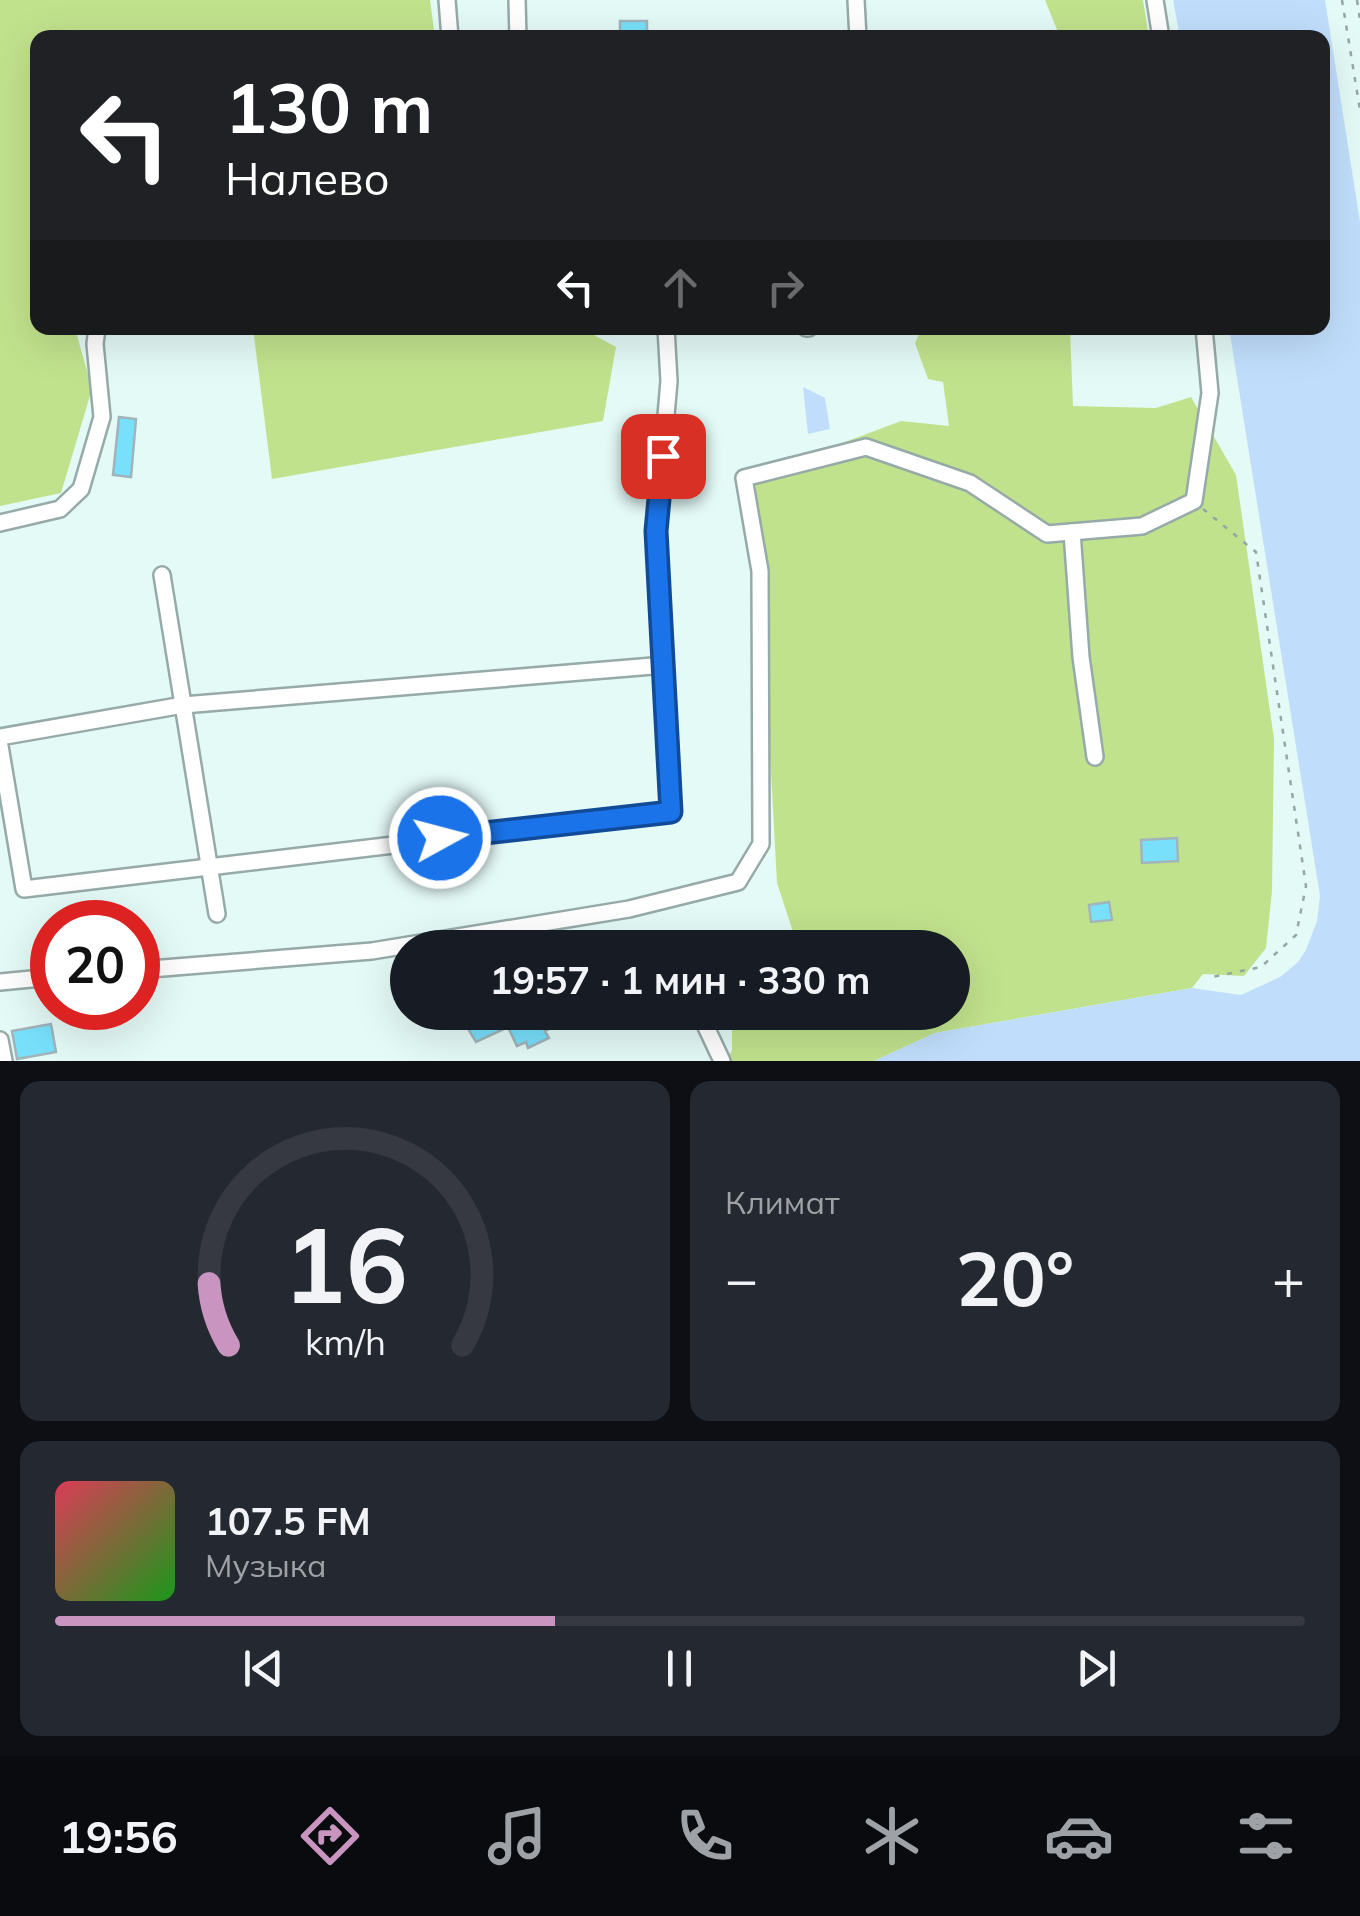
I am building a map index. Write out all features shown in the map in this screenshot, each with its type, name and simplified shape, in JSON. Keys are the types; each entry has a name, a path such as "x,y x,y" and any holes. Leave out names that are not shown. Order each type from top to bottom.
{"street":[{"path":"447,0 449,30"},
{"path":"517,0 518,30"},
{"path":"856,0 858,30"},
{"path":"1155,0 1160,30"},
{"path":"0,523 60,509 82,489 102,418 96,335"},
{"path":"0,746 24,889 671,812 656,531 669,381 666,335"},
{"path":"160,968 372,950 628,909 738,882 762,844 760,571 744,478 866,448 970,483 1046,534 1142,526 1194,501 1210,394 1205,335"},
{"path":"1072,532 1095,757"},
{"path":"162,575 217,914"},
{"path":"0,737 183,705 665,665"},
{"path":"0,982 30,980"},
{"path":"707,1030 722,1061"},
{"path":"0,1040 4,1061"}],"path":[{"path":"1342,0 1360,110"},
{"path":"1357,0 1360,20"},
{"path":"1194,501 1256,552 1306,886 1296,935 1261,966 1207,978"}],"green space":[{"path":"0,0 430,0 434,30 30,30 30,335 77,335 92,389 61,493 0,506"},
{"path":"1045,0 1143,0 1148,30 1057,30"},
{"path":"254,335 594,335 616,347 603,421 272,479"},
{"path":"919,335 1070,335 1073,406 1156,408 1191,397 1236,475 1274,739 1272,891 1266,948 1244,976 1203,974 1192,988 970,1027 970,930 792,930 777,883 755,476 901,421 949,426 943,382 928,379 915,343"},
{"path":"732,1030 952,1030 935,1033 874,1061 727,1061 732,1050"}],"water":[{"path":"1173,0 1325,0 1330,30 1179,30"},
{"path":"1330,32 1360,222 1360,1061 874,1061 935,1033 970,1030 970,1027 1192,988 1241,995 1280,977 1298,962 1317,921 1320,896 1230,335 1330,335"},
{"path":"803,387 825,398 830,429 808,434"}],"building":[{"path":"620,21 647,21 647,30 620,30"},
{"path":"119,417 136,419 131,477 113,475"},
{"path":"1177,838 1178,861 1142,863 1141,840"},
{"path":"1109,902 1112,920 1091,922 1089,905"},
{"path":"52,1030 56,1052 17,1059 12,1031"},
{"path":"469,1030 502,1030 476,1042"},
{"path":"509,1030 547,1030 549,1038 528,1048 526,1042 517,1046"}],"route":[{"path":"440,838 671,812 656,531 663,456"}]}
